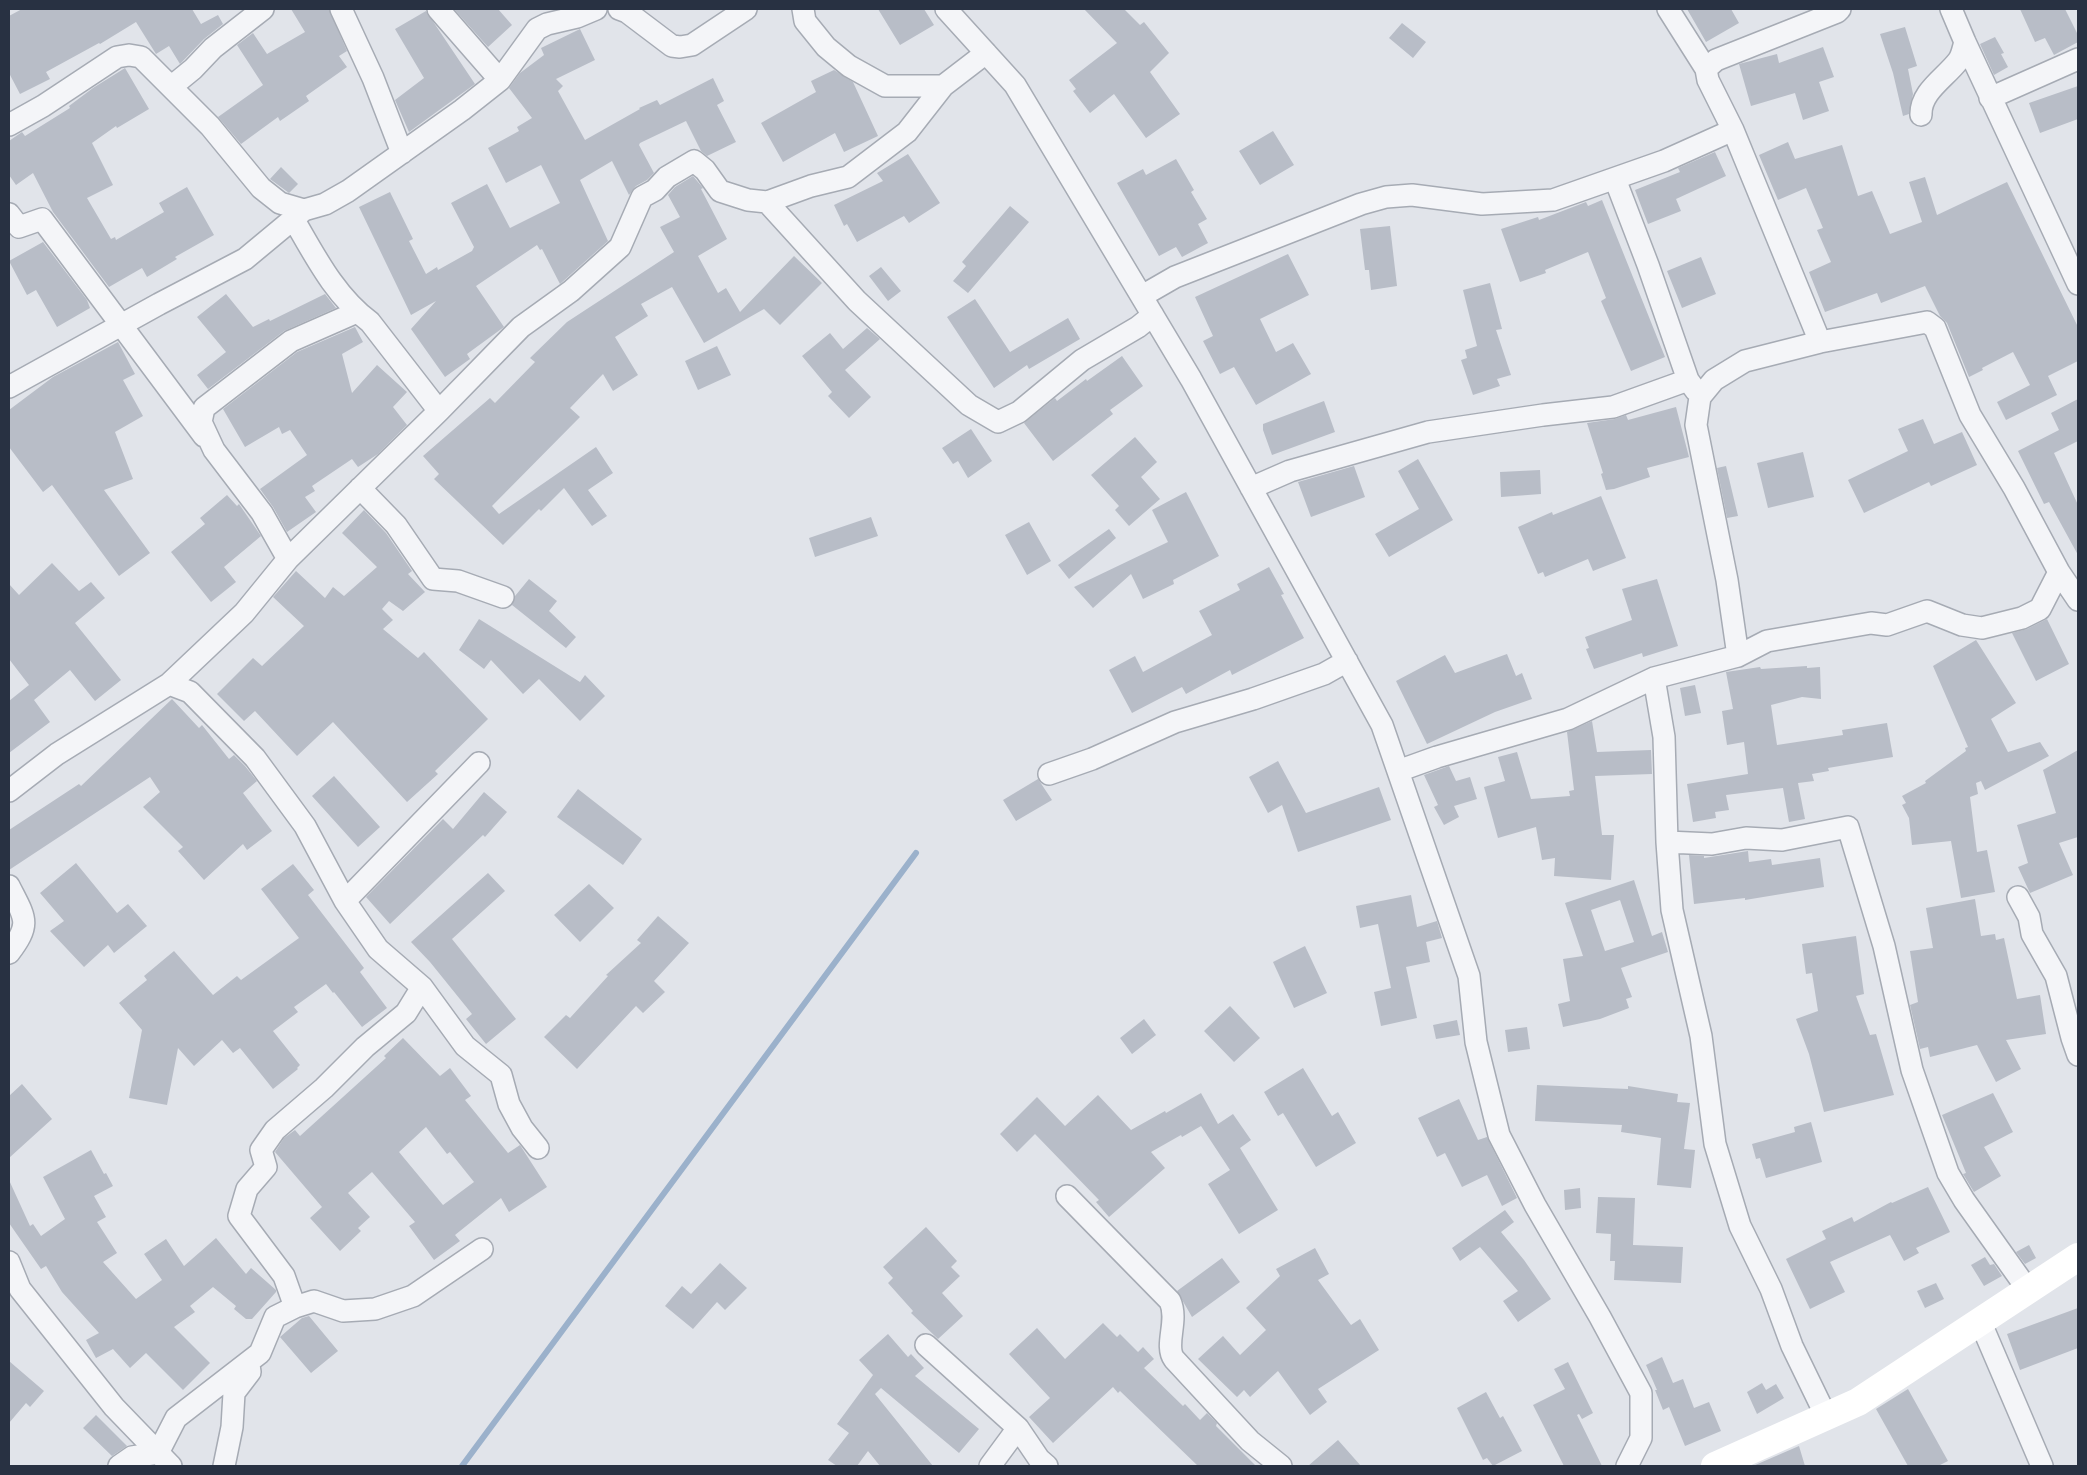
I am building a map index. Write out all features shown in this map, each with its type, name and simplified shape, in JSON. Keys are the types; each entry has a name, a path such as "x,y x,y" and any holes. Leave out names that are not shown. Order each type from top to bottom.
{"street":[{"path":"171,87 213,48 263,9"},
{"path":"341,9 373,78 402,154"},
{"path":"438,9 500,80"},
{"path":"9,388 120,325 245,259 299,215 348,192 462,110 500,80 538,29 547,24 577,17 596,9"},
{"path":"619,9 627,12 672,46 680,47 692,45 746,9"},
{"path":"803,9 805,20 826,47 849,66 885,86 943,86"},
{"path":"946,9 1015,85 1153,315 1382,725 1469,976 1476,1042 1499,1135 1535,1205 1600,1317 1641,1393 1641,1438 1627,1466"},
{"path":"1668,9 1706,69 1708,80 1733,130 1820,342"},
{"path":"1706,69 1716,60 1840,9"},
{"path":"1951,9 1990,98 2078,284"},
{"path":"1921,115 1920,106 1932,88 1960,60 1965,42"},
{"path":"9,791 57,754 169,684 244,613 288,559 439,411 520,327 571,291 620,247 642,197 655,190 667,177 694,161 705,170 720,192 748,200 767,202 811,186 848,177 906,132 943,86 986,53"},
{"path":"9,125 43,106 117,57 129,55 142,57 210,126 262,188 280,203 299,215 318,262 341,295 357,312 370,322 439,411"},
{"path":"1990,98 2078,59"},
{"path":"1142,296 1175,277 1361,204 1386,197 1412,195 1482,204 1553,200 1664,161 1733,130"},
{"path":"1615,179 1648,265 1688,380 1700,397"},
{"path":"767,202 857,301 969,406 998,422 1019,412 1082,360 1138,327 1153,315"},
{"path":"9,214 20,227 42,219 262,513 288,559"},
{"path":"214,450 202,422 204,408 291,342 357,312"},
{"path":"1738,656 1727,580 1696,425 1700,397 1714,380 1745,361 1820,342 1919,322 1927,322 1935,328 1970,415 2011,482 2059,572 2078,600"},
{"path":"1251,488 1290,471 1428,432 1613,407 1688,380"},
{"path":"360,488 396,525 433,579 458,581 503,597"},
{"path":"1398,771 1437,757 1568,719 1654,678 1738,656 1767,642 1871,623 1887,625 1927,611 1962,625 1982,628 2022,618 2040,609 2059,572"},
{"path":"1049,774 1100,755 1174,722 1262,696 1324,674 1347,661"},
{"path":"1654,678 1664,737 1667,842 1672,910 1701,1036 1715,1144 1740,1226 1771,1289 1792,1346 1826,1416"},
{"path":"169,684 190,692 255,758 305,826 345,901 378,948 422,987 465,1046 501,1076 509,1104 522,1128 538,1148"},
{"path":"345,901 479,763"},
{"path":"1667,842 1712,844 1746,838 1782,840 1848,827 1884,946 1912,1070 1948,1173 1964,1200 2028,1290"},
{"path":"9,886 21,910 25,925 22,936 9,953"},
{"path":"2018,897 2029,917 2032,934 2056,976 2078,1056"},
{"path":"295,1307 284,1276 239,1216 247,1189 266,1167 261,1150 275,1130 324,1088 365,1046 406,1013 422,987"},
{"path":"1067,1196 1170,1300 1174,1310 1170,1350 1174,1360 1250,1441 1281,1466"},
{"path":"164,1459 176,1418 260,1353 275,1317 314,1300 343,1311 375,1309 413,1296 482,1249"},
{"path":"1715,1466 1858,1402 2078,1257"},
{"path":"9,1262 14,1294 114,1407 164,1459"},
{"path":"1980,1322 2042,1466"},
{"path":"926,1345 1018,1428 1039,1459 1047,1466"},
{"path":"224,1466 232,1427 234,1393 250,1372 249,1362"},
{"path":"990,1466 1018,1428"},
{"path":"119,1466 132,1458 164,1459"}],"building":[{"path":"22,9 192,9 201,24 218,15 223,24 204,39 180,64 169,46 156,54 136,22 100,44 46,72 50,79 20,94 9,73 9,16"},
{"path":"291,9 329,9 347,51 339,56 347,67 306,96 309,101 280,121 278,117 241,144 218,117 263,85 237,45 253,33 267,54 305,32"},
{"path":"454,9 498,9 512,25 488,47"},
{"path":"878,9 924,9 934,25 900,45"},
{"path":"1084,9 1124,9 1140,25 1144,22 1169,53 1150,72 1180,114 1146,138 1114,94 1090,113 1073,91 1076,89 1069,80 1117,43"},
{"path":"1687,9 1731,9 1739,23 1706,42"},
{"path":"2020,9 2065,9 2078,35 2078,42 2054,55 2045,38 2035,42"},
{"path":"426,11 475,84 409,132 395,100 424,78 395,29"},
{"path":"1402,23 1426,42 1413,58 1389,38"},
{"path":"1905,27 1917,66 1908,69 1913,94 1909,114 1903,116 1893,73 1880,34"},
{"path":"580,29 595,60 556,79 563,86 558,91 585,140 639,108 657,100 660,105 713,78 724,101 717,105 736,142 707,156 701,151 686,121 640,143 639,145 654,173 647,180 636,186 629,195 612,161 580,180 608,241 560,284 542,249 540,250 537,245 476,286 504,327 467,354 470,359 445,377 411,329 436,301 411,315 359,207 390,192 413,239 409,241 426,274 437,267 438,270 472,251 474,247 451,203 487,184 510,228 560,203 541,165 506,183 488,148 519,131 517,127 532,118 509,88 520,73 544,55 541,48"},
{"path":"1995,37 2004,53 2001,54 2008,67 1994,75 1980,44"},
{"path":"1823,47 1834,77 1819,82 1829,111 1803,120 1795,93 1751,106 1739,64 1777,54 1779,63"},
{"path":"125,68 149,109 117,128 116,126 92,143 113,185 87,198 111,239 115,237 116,240 164,212 159,203 187,187 214,235 175,257 177,259 147,277 142,268 109,287 53,212 33,173 16,185 9,175 9,141 22,132 25,136 70,108 69,106 93,88"},
{"path":"834,70 853,82 878,136 844,152 835,133 783,162 761,123 816,92 811,81"},
{"path":"2078,86 2078,119 2040,133 2029,103"},
{"path":"1273,131 1294,165 1260,185 1239,151"},
{"path":"1788,142 1795,159 1842,145 1858,196 1872,191 1890,234 1922,222 1909,182 1925,177 1937,215 2007,182 2078,327 2078,361 2048,376 2057,395 2006,420 1997,402 2030,385 2013,352 1969,377 1947,323 1940,316 1925,286 1881,303 1877,293 1825,312 1809,272 1831,262 1817,230 1823,228 1806,188 1778,200 1759,155"},
{"path":"1715,152 1726,176 1676,199 1681,211 1648,224 1635,190 1680,172 1678,168"},
{"path":"908,154 940,203 909,223 904,216 857,242 847,224 844,226 834,205 883,181 877,173"},
{"path":"1176,159 1194,190 1191,192 1207,219 1198,224 1208,243 1182,257 1176,247 1159,256 1117,183 1143,169 1146,175"},
{"path":"281,167 298,184 289,193 270,179"},
{"path":"693,176 703,188 701,189 727,239 698,256 718,293 726,288 740,312 794,256 822,283 780,325 764,309 704,343 672,287 641,304 648,316 615,337 638,375 613,391 603,374 570,408 580,417 492,506 499,514 596,447 613,473 588,490 607,516 592,526 564,488 541,511 539,509 503,545 434,479 439,474 423,456 490,398 495,403 535,362 530,358 567,322 674,252 660,227 680,217 668,195 675,187"},
{"path":"1602,200 1665,357 1631,371 1601,301 1606,298 1588,252 1545,270 1546,273 1520,282 1501,229 1538,217 1539,220 1586,202 1588,206"},
{"path":"1010,206 1029,222 968,293 953,281 966,266 962,262"},
{"path":"1390,226 1397,286 1371,290 1369,270 1365,270 1360,229"},
{"path":"43,242 87,300 90,308 57,327 36,290 27,295 9,261"},
{"path":"1288,254 1309,295 1260,319 1276,352 1293,343 1311,374 1256,405 1234,367 1220,374 1203,341 1213,336 1195,297"},
{"path":"1701,257 1716,294 1682,308 1667,271"},
{"path":"881,267 901,291 888,301 869,276"},
{"path":"1490,283 1502,329 1496,330 1511,375 1497,379 1500,386 1473,395 1461,360 1467,358 1465,350 1477,346 1463,290"},
{"path":"226,294 253,327 269,319 270,321 325,294 336,308 284,331 208,389 197,375 226,352 197,317"},
{"path":"975,299 1010,352 1068,318 1080,339 1029,369 1027,365 994,388 947,317"},
{"path":"355,327 363,342 342,354 352,393 377,365 407,392 393,407 407,425 378,454 358,467 352,459 312,486 315,491 305,497 316,512 287,532 260,489 307,455 290,430 282,434 279,427 245,447 223,409 297,352"},
{"path":"867,328 880,339 845,370 871,397 849,418 828,396 832,392 802,356 830,333 843,349"},
{"path":"118,342 135,374 123,380 143,416 115,432 133,479 104,490 150,553 119,576 52,485 43,492 9,447 9,410 53,377"},
{"path":"717,346 731,375 698,390 685,361"},
{"path":"1122,356 1143,386 1110,410 1113,414 1053,461 1024,423 1055,398 1057,401 1086,379 1087,381"},
{"path":"2078,399 2078,441 2054,453 2078,505 2078,555 2049,502 2044,504 2018,451 2059,430 2051,413"},
{"path":"1324,401 1335,432 1272,455 1263,430 1263,424"},
{"path":"1676,407 1689,457 1647,468 1650,477 1606,490 1601,474 1603,473 1587,423 1615,419 1626,415 1628,420"},
{"path":"1923,419 1934,444 1962,432 1977,465 1931,486 1929,482 1864,513 1848,480 1908,451 1898,429"},
{"path":"971,429 992,461 968,478 958,461 953,464 942,448"},
{"path":"1135,437 1157,462 1141,477 1160,499 1129,526 1115,510 1119,506 1091,475"},
{"path":"1803,452 1814,497 1768,508 1757,463"},
{"path":"1418,459 1453,520 1389,557 1375,534 1419,509 1398,471"},
{"path":"1354,466 1365,497 1311,517 1298,482"},
{"path":"1726,466 1738,516 1727,518 1717,468"},
{"path":"1540,470 1541,494 1501,497 1500,472"},
{"path":"1186,492 1219,556 1173,580 1174,584 1143,599 1131,574 1093,608 1074,587 1168,542 1152,510"},
{"path":"227,495 237,506 239,504 261,536 224,567 236,582 211,602 171,552 205,524 200,518"},
{"path":"1601,496 1626,558 1593,571 1588,559 1545,577 1543,572 1538,574 1518,527 1552,512 1553,515"},
{"path":"364,510 386,533 412,571 408,574 425,592 403,611 389,601 382,609 393,620 383,629 418,658 424,652 488,719 435,771 438,774 407,802 333,722 297,756 255,711 244,721 217,694 253,658 262,666 304,626 273,597 296,571 325,598 333,587 344,596 377,567 342,533"},
{"path":"871,517 878,536 815,557 809,538"},
{"path":"1029,522 1051,561 1027,575 1005,535"},
{"path":"1109,529 1116,538 1069,579 1058,565"},
{"path":"52,563 79,591 91,582 105,598 75,623 121,680 95,701 70,670 34,700 50,722 9,753 9,701 29,685 9,659 9,584 19,595"},
{"path":"1269,567 1284,594 1281,595 1304,638 1232,675 1230,670 1186,694 1182,687 1132,713 1109,670 1135,656 1143,672 1212,635 1199,611 1240,590 1237,584"},
{"path":"529,579 557,601 549,611 576,637 566,648 512,605 515,596"},
{"path":"1657,579 1678,646 1643,657 1642,653 1594,669 1586,649 1589,648 1585,637 1632,620 1622,589"},
{"path":"479,619 580,682 585,675 605,696 580,721 539,679 523,694 491,660 484,669 459,650"},
{"path":"2047,619 2069,664 2036,681 2012,633 2027,629"},
{"path":"1976,640 2016,703 1991,719 2008,752 2040,742 2049,756 1985,790 1981,781 1976,783 1978,794 1970,797 1977,852 1987,850 1995,892 1961,898 1951,841 1912,845 1909,818 1902,805 1906,803 1902,796 1926,783 1925,781 1966,751 1965,748 1968,747 1933,666"},
{"path":"1507,654 1516,676 1522,673 1532,699 1495,712 1427,744 1396,681 1445,655 1455,673"},
{"path":"1807,666 1807,668 1820,667 1821,699 1802,697 1771,705 1777,745 1843,735 1842,730 1887,723 1893,757 1828,768 1829,771 1812,774 1814,781 1798,783 1805,819 1789,822 1783,788 1726,795 1729,810 1715,812 1716,818 1693,822 1687,784 1748,774 1744,742 1727,745 1722,711 1733,709 1726,672 1760,667 1761,669"},
{"path":"1695,685 1701,713 1685,716 1680,688"},
{"path":"172,699 199,728 202,725 229,759 234,755 257,781 243,793 272,831 247,850 243,844 204,880 178,851 183,847 143,807 160,792 150,777 9,870 9,830 79,784 81,786"},
{"path":"1592,721 1597,752 1651,750 1652,774 1595,776 1602,835 1614,835 1611,880 1554,876 1555,858 1542,860 1536,827 1498,838 1484,787 1505,781 1498,757 1517,752 1531,799 1570,796 1569,791 1574,790 1567,732"},
{"path":"2078,750 2078,837 2059,843 2073,875 2030,893 2018,867 2028,863 2017,825 2056,813 2043,770"},
{"path":"1278,761 1306,813 1379,787 1391,820 1298,852 1282,805 1268,813 1249,777"},
{"path":"1449,766 1456,781 1470,777 1477,799 1454,806 1459,817 1444,825 1434,807 1438,805 1424,775"},
{"path":"334,776 380,827 358,847 312,796"},
{"path":"1038,779 1052,800 1016,821 1003,800"},
{"path":"578,789 642,839 623,865 557,817"},
{"path":"484,792 507,812 485,837 483,835 390,924 366,897 443,819 453,829"},
{"path":"1748,851 1749,862 1771,859 1772,865 1820,858 1824,887 1745,900 1745,898 1694,904 1689,855 1704,856 1704,858"},
{"path":"76,863 117,913 128,904 147,926 114,953 108,945 84,967 50,931 64,921 40,893"},
{"path":"293,864 314,890 308,895 364,968 360,972 387,1008 362,1027 326,984 294,1007 298,1012 273,1031 300,1065 298,1069 273,1089 240,1048 233,1053 222,1040 194,1066 178,1048 167,1105 129,1098 142,1030 119,1003 147,980 144,976 174,951 213,995 237,976 241,980 299,938 261,889"},
{"path":"488,873 505,891 452,939 516,1019 486,1044 466,1019 472,1014 430,962 411,942"},
{"path":"1634,880 1652,936 1662,932 1668,952 1621,968 1632,997 1626,999 1629,1008 1600,1019 1563,1027 1558,1004 1570,1001 1563,959 1583,956 1565,903","holes":["1620,900 1634,942 1605,951 1591,910"]},
{"path":"589,884 614,908 580,942 554,915"},
{"path":"1411,895 1417,927 1437,921 1442,938 1426,942 1430,962 1406,967 1417,1018 1381,1026 1374,992 1391,988 1378,924 1360,928 1356,906"},
{"path":"1975,899 1981,936 1995,934 1996,940 2004,938 2017,999 2040,995 2046,1034 2006,1040 2021,1069 1996,1082 1977,1045 1930,1057 1928,1047 1920,1049 1910,1005 1918,1002 1910,951 1933,948 1926,908"},
{"path":"658,916 689,943 654,981 665,992 643,1013 636,1006 577,1069 544,1037 566,1015 570,1018 608,976 606,975 641,943 637,940"},
{"path":"1856,936 1864,994 1856,996 1870,1035 1876,1034 1894,1095 1824,1112 1809,1054 1796,1019 1818,1011 1812,973 1806,974 1802,944"},
{"path":"1305,946 1327,993 1294,1008 1273,962"},
{"path":"1230,1006 1260,1038 1234,1062 1204,1031"},
{"path":"1144,1019 1156,1035 1132,1054 1120,1038"},
{"path":"1457,1020 1460,1035 1436,1039 1433,1025"},
{"path":"1527,1027 1530,1049 1508,1052 1505,1030"},
{"path":"403,1038 440,1076 450,1068 471,1096 465,1100 508,1153 520,1145 547,1187 509,1212 501,1198 455,1235 460,1241 434,1260 409,1226 415,1222 372,1172 348,1193 370,1217 358,1228 361,1231 340,1251 310,1218 322,1207 275,1152 284,1138 295,1130 300,1136 386,1058 384,1056","holes":["426,1127 447,1154 450,1152 474,1182 443,1205 399,1152"]},
{"path":"1303,1068 1332,1116 1338,1112 1356,1143 1316,1167 1283,1113 1278,1116 1264,1092"},
{"path":"22,1084 52,1119 9,1158 9,1096"},
{"path":"1537,1085 1628,1089 1628,1086 1678,1094 1677,1102 1690,1103 1684,1149 1695,1150 1691,1188 1657,1185 1661,1138 1621,1132 1622,1125 1535,1121"},
{"path":"1201,1093 1218,1124 1233,1114 1251,1140 1240,1148 1278,1210 1239,1234 1208,1184 1230,1170 1201,1126 1151,1152 1165,1168 1109,1217 1096,1202 1099,1200 1035,1134 1017,1152 1000,1134 1037,1097 1065,1126 1098,1095 1131,1130"},
{"path":"1993,1093 2013,1132 1984,1147 2001,1176 1974,1192 1963,1174 1966,1173 1942,1115"},
{"path":"1459,1099 1478,1140 1487,1137 1517,1198 1502,1206 1487,1175 1462,1187 1445,1153 1437,1157 1418,1118"},
{"path":"1811,1122 1822,1162 1766,1178 1760,1158 1756,1159 1752,1144 1795,1132 1794,1127"},
{"path":"91,1150 113,1186 94,1196 106,1217 97,1222 117,1253 103,1262 136,1299 162,1280 144,1254 166,1239 184,1266 216,1238 246,1274 251,1268 276,1290 252,1319 246,1319 234,1309 236,1306 213,1287 190,1306 195,1312 174,1327 210,1363 183,1390 146,1353 130,1368 113,1349 96,1358 86,1340 99,1333 62,1292 46,1266 41,1269 9,1223 9,1180 30,1226 33,1224 41,1236 65,1219 43,1177"},
{"path":"1928,1187 1950,1232 1916,1248 1919,1253 1904,1261 1890,1235 1830,1262 1845,1292 1810,1309 1786,1259 1826,1239 1822,1231 1852,1217 1854,1222 1891,1202"},
{"path":"1580,1188 1581,1208 1565,1210 1564,1190"},
{"path":"1598,1197 1635,1198 1633,1245 1683,1247 1681,1283 1614,1280 1615,1261 1610,1261 1611,1234 1596,1233"},
{"path":"1505,1210 1514,1222 1501,1232 1524,1260 1551,1299 1518,1322 1503,1301 1518,1291 1480,1247 1460,1261 1452,1248"},
{"path":"926,1227 957,1261 951,1267 960,1276 942,1293 963,1316 938,1339 911,1313 913,1311 888,1283 893,1278 883,1267"},
{"path":"2029,1245 2036,1258 2025,1264 2016,1252"},
{"path":"1315,1248 1329,1274 1318,1280 1351,1325 1360,1319 1379,1350 1318,1389 1327,1402 1310,1415 1278,1371 1250,1397 1244,1390 1237,1397 1198,1359 1223,1336 1240,1355 1266,1330 1246,1308 1280,1276 1276,1269"},
{"path":"1985,1257 1990,1265 1994,1264 2002,1276 1984,1286 1971,1265"},
{"path":"1222,1258 1240,1282 1192,1317 1177,1291"},
{"path":"720,1263 747,1288 725,1310 717,1302 693,1329 665,1306 682,1286 691,1294"},
{"path":"1936,1283 1944,1299 1925,1308 1917,1291"},
{"path":"2078,1308 2078,1348 2020,1370 2007,1334"},
{"path":"309,1316 338,1351 311,1373 280,1337 302,1318"},
{"path":"1103,1323 1117,1337 1120,1334 1138,1352 1143,1347 1154,1359 1144,1368 1183,1406 1185,1404 1200,1420 1207,1413 1217,1423 1216,1426 1256,1466 1198,1466 1120,1391 1118,1393 1113,1387 1053,1443 1029,1417 1050,1398 1009,1354 1037,1328 1065,1359"},
{"path":"888,1334 908,1357 911,1354 924,1368 915,1376 979,1429 959,1453 881,1388 875,1394 933,1466 880,1466 868,1451 857,1466 837,1466 828,1460 849,1433 837,1424 873,1375 859,1360"},
{"path":"1662,1357 1673,1383 1683,1379 1694,1408 1709,1402 1721,1431 1685,1446 1669,1407 1663,1410 1646,1365"},
{"path":"9,1361 44,1391 30,1407 26,1403 9,1423"},
{"path":"1568,1362 1593,1413 1582,1419 1579,1414 1577,1415 1602,1466 1564,1466 1533,1405 1565,1389 1554,1369"},
{"path":"1762,1383 1766,1390 1776,1384 1784,1398 1757,1414 1747,1392"},
{"path":"1908,1389 1948,1461 1938,1466 1908,1466 1876,1409"},
{"path":"1486,1392 1500,1418 1503,1416 1522,1451 1493,1466 1487,1458 1483,1460 1457,1408"},
{"path":"96,1415 127,1446 112,1456 83,1428"},
{"path":"1338,1440 1361,1466 1308,1466"},
{"path":"1799,1446 1805,1466 1753,1466"}],"waterway":[{"path":"462,1466 916,853"}]}
